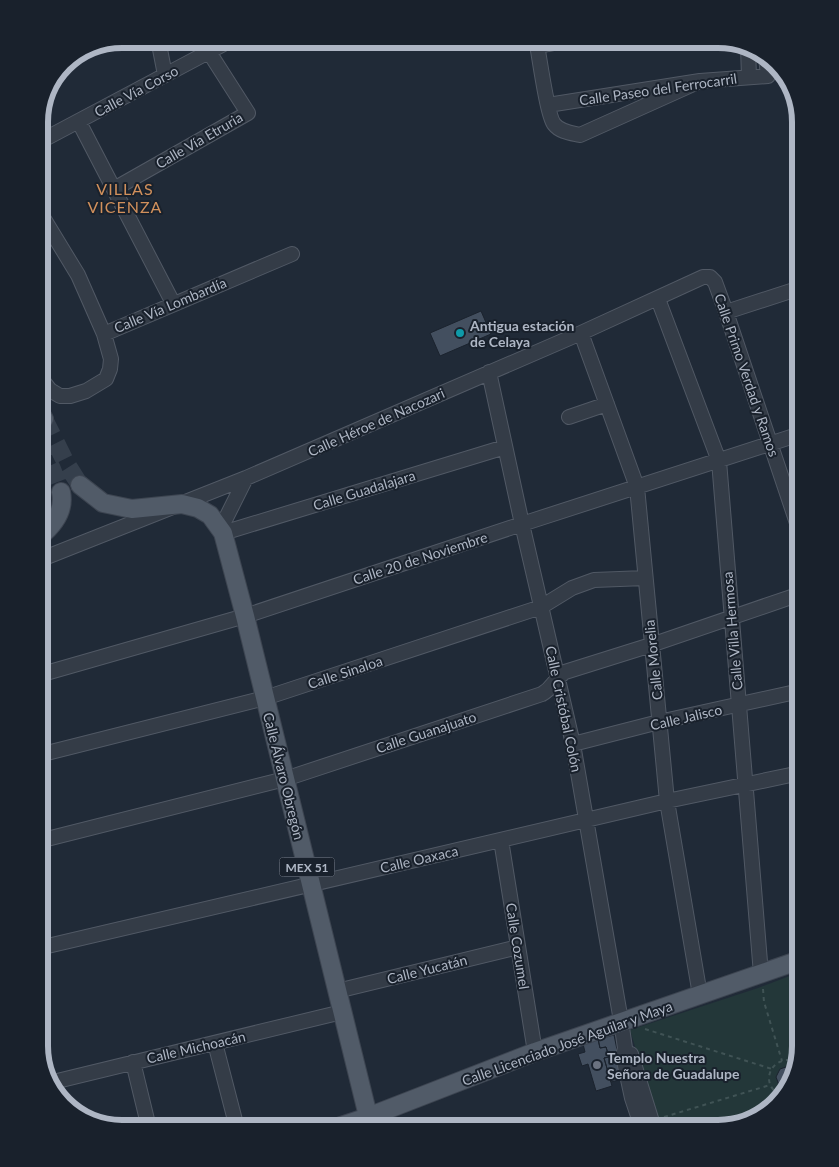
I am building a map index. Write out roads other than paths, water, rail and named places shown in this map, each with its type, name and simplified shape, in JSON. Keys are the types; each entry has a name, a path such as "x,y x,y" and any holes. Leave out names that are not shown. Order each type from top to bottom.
{"main road":[{"path":"80,485 103,503 110,505 132,509 182,504"},
{"path":"48,530 60,513 61,492"},
{"name":"Calle Álvaro Obregón","path":"182,504 198,508 210,515 222,532 245,616 369,1119"},
{"name":"Calle Licenciado José Aguilar y Maya","path":"378,1119 535,1052 792,963"}],"street":[{"path":"160,48 165,75"},
{"name":"Calle Vía Corso","path":"48,138 216,48"},
{"path":"538,48 548,105 554,124 564,131 580,135 700,81"},
{"name":"Calle Vía Etruria","path":"114,189 248,113 208,52"},
{"path":"748,54 749,77"},
{"name":"Calle Paseo del Ferrocarril","path":"548,105 700,81 768,76 767,67"},
{"path":"79,122 174,303"},
{"path":"48,226 78,275 104,334"},
{"name":"Calle Vía Lombardía","path":"48,388 60,396 70,396 86,391 106,379 110,369 111,359 104,334 292,254"},
{"name":"Calle Héroe de Nacozari","path":"48,556 246,478 581,333 703,277 710,277"},
{"name":"Calle Primo Verdad y Ramos","path":"710,277 715,282 726,312 792,509"},
{"path":"726,312 792,291"},
{"name":"Calle Villa Hermosa","path":"658,298 719,461 761,974"},
{"name":"Calle Morelia","path":"581,333 637,487 667,801 700,994"},
{"name":"Calle Cristóbal Colón","path":"489,372 573,744 625,1048 631,1054 647,1120"},
{"path":"569,417 607,404"},
{"name":"Calle 20 de Noviembre","path":"48,672 245,616 792,437"},
{"name":"Calle Guadalajara","path":"222,532 505,447"},
{"path":"222,532 246,478"},
{"name":"Calle Sinaloa","path":"48,753 265,698 541,607 572,588 594,580 645,578"},
{"name":"Calle Guanajuato","path":"48,839 285,779 542,694 550,689 557,677 565,672 792,597"},
{"name":"Calle Jalisco","path":"573,744 659,722 792,693"},
{"name":"Calle Oaxaca","path":"48,946 667,801 792,775"},
{"name":"Calle Cozumel","path":"500,840 535,1052"},
{"name":"Calle Yucatán","path":"337,991 518,947"},
{"name":"Calle Michoacán","path":"56,1080 342,1012"},
{"path":"215,1043 235,1119"},
{"path":"133,1062 147,1119"}],"tunnel":[{"path":"48,427 66,463 80,485"},
{"path":"48,460 61,492"}],"place":[{"name":"Antigua estación de Celaya","path":"460,333"},
{"name":"Templo Nuestra Señora de Guadalupe","path":"597,1065"}],"district":[{"name":"VILLAS VICENZA","path":"125,197"}]}
